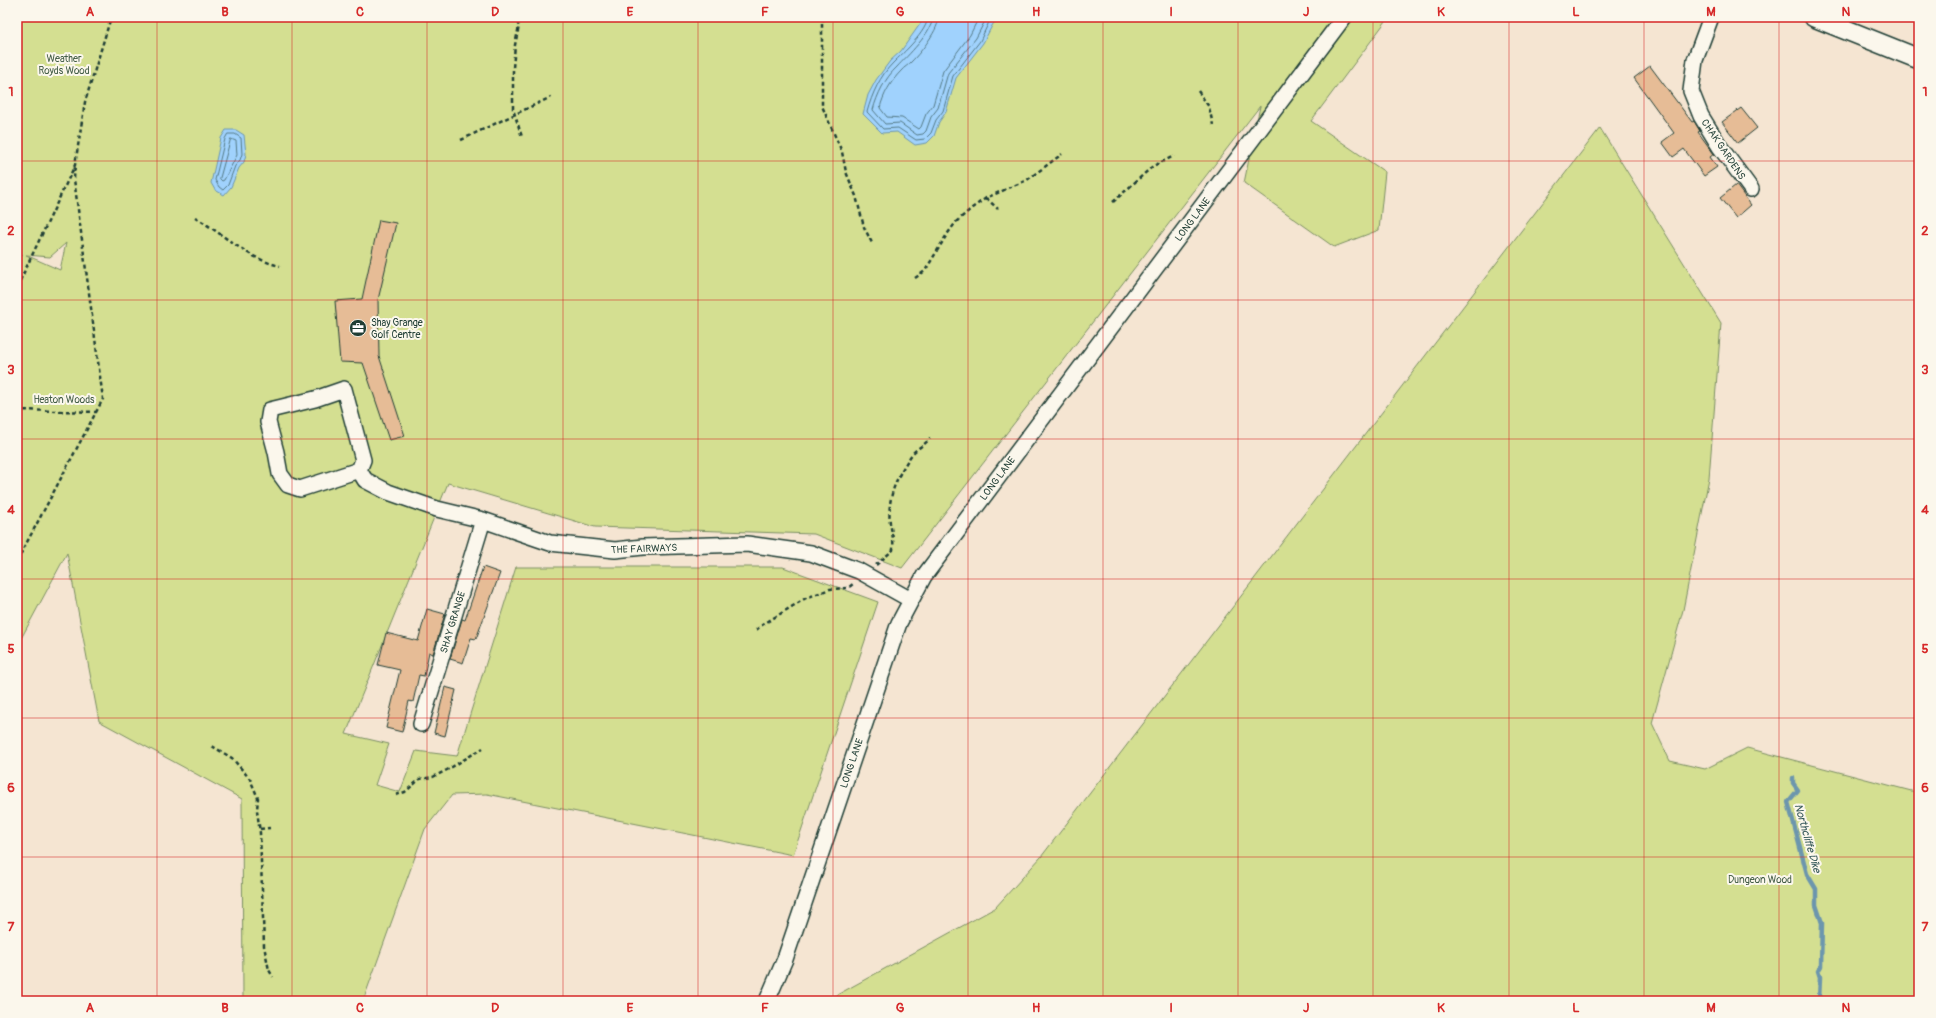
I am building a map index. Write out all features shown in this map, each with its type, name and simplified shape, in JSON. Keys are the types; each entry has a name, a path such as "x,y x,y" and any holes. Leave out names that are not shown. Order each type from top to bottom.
{"main road":[{"path":"1814,17 1919,59"}],"street":[{"name":"LONG LANE","path":"767,1001 785,959 899,623 924,576 1344,17"},
{"name":"CHAK GARDENS","path":"1711,17 1695,60 1691,91 1701,116 1720,147 1751,189"},
{"path":"344,389 363,460 359,470 300,489 288,485 280,474 268,422 270,410 315,399 344,389"},
{"name":"THE FAIRWAYS","path":"359,470 365,480 388,492 437,509 483,520 550,543 615,550 643,547 747,544 811,553 859,572 911,600"},
{"name":"SHAY GRANGE","path":"421,724 483,520"}],"path":[{"path":"17,561 103,399 74,178 85,102 111,17"},
{"path":"824,17 822,24 822,106 842,152 846,172 856,196 864,227 872,243"},
{"path":"517,22 519,26 515,45 513,68 513,109 522,136"},
{"path":"1198,91 1209,107 1213,125"},
{"path":"461,140 551,97"},
{"path":"915,278 925,271 956,222 972,208 986,198 1027,180 1044,170 1062,154"},
{"path":"1113,202 1153,166 1174,156"},
{"path":"17,287 75,164"},
{"path":"986,198 998,209"},
{"path":"195,217 242,251 280,266"},
{"path":"17,410 97,412"},
{"path":"870,569 893,550 894,538 890,523 890,500 895,481 914,452 926,445 930,438"},
{"path":"756,630 806,598 830,589 848,588 856,581"},
{"path":"212,746 232,758 250,779 258,798 257,810 260,829 264,946 269,970 273,977"},
{"path":"396,796 405,792 420,779 432,777 447,770 484,748"},
{"path":"260,829 270,828"}],"green space":[{"path":"17,17 1389,17 1311,121 1385,172 1379,230 1334,247 1244,183 1260,106 902,568 814,534 595,527 448,483 346,734 389,744 375,785 400,792 416,751 457,756 516,567 783,567 878,602 793,855 487,794 452,795 425,829 363,1001 243,1001 242,799 99,721 67,553 17,646 17,257 23,255 17,254","holes":["66,243 60,270 26,255 50,257"]},
{"name":"Dungeon Wood","path":"1600,128 1721,323 1709,478 1683,610 1652,723 1670,761 1705,769 1747,748 1919,793 1919,1001 826,1001 995,908 1041,857"}],"water":[{"path":"925,17 1000,17 993,24 983,43 956,78 946,112 939,122 934,136 927,143 915,145 897,132 882,133 863,114 868,95 876,80 890,61 901,51"},
{"path":"226,130 236,130 244,135 246,154 244,162 239,168 231,187 224,195 215,190 211,183 221,138"}],"building":[{"path":"1650,66 1692,122 1694,121 1700,131 1698,132 1714,154 1710,157 1717,167 1704,176 1684,149 1673,157 1662,142 1674,133 1634,78"},
{"path":"1741,108 1757,128 1738,143 1722,122"},
{"path":"1736,185 1751,205 1736,218 1720,198"},
{"name":"Shay Grange Golf Centre","path":"379,220 396,223 378,300 379,356 405,436 389,440 363,363 340,362 335,301 362,299"},
{"path":"483,567 500,573 476,639 471,638 463,663 450,659 462,619 465,620"},
{"path":"427,609 445,614 433,654 429,652 424,676 419,675 413,702 409,701 402,732 386,728 400,670 378,665 386,633 418,641"},
{"path":"445,687 456,690 445,736 434,733"}],"waterway":[{"name":"Northcliffe Dike","path":"1793,778 1793,783 1798,790 1788,802 1807,874 1816,889 1816,905 1822,923 1821,966 1818,971 1820,977 1819,1001"}],"place":[{"name":"Shay Grange Golf Centre","path":"358,328"}],"park label":[{"name":"Weather Royds Wood","path":"64,64"},
{"name":"Heaton Woods","path":"64,399"}]}
